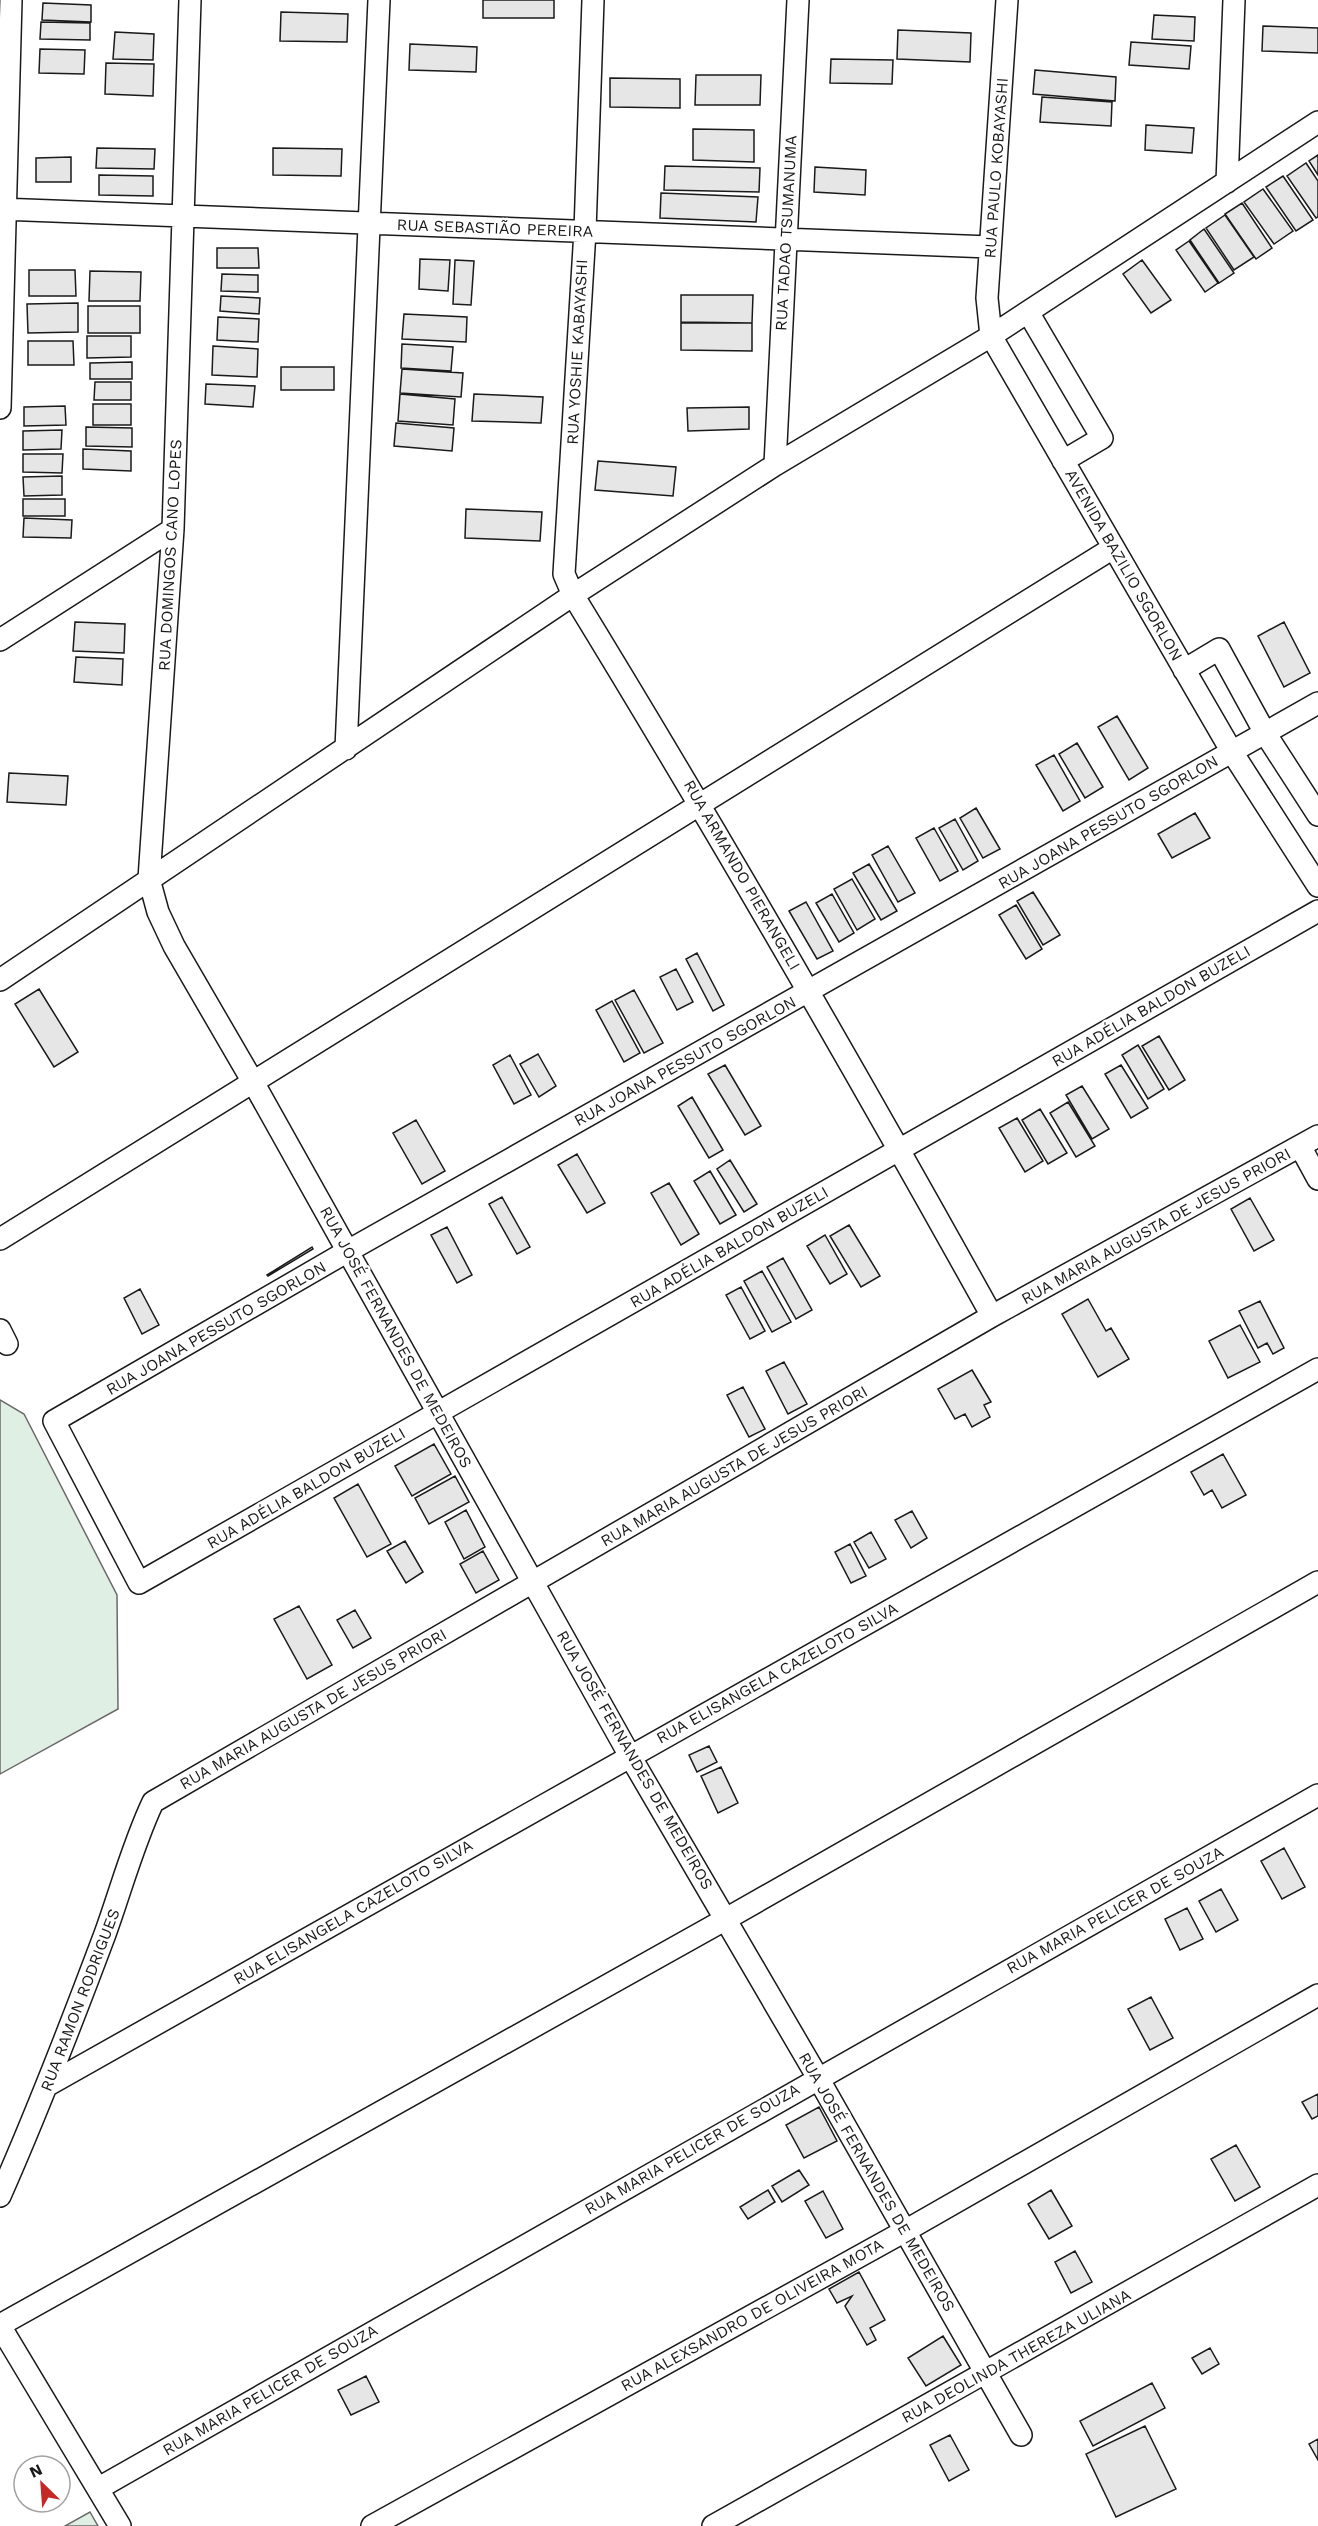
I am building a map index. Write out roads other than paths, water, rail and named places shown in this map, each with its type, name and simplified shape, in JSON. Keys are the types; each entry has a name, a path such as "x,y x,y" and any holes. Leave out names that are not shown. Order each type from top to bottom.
{"street":[{"path":"0,408 3,210 12,0"},
{"name":"RUA DOMINGOS CANO LOPES","path":"190,0 173,529 149,879 158,912 174,946 253,1083"},
{"path":"346,749 379,0"},
{"name":"RUA YOSHIE KABAYASHI","path":"573,595 564,574 585,231 593,0"},
{"name":"RUA TADAO TSUMANUMA","path":"775,465 798,0"},
{"name":"RUA PAULO KOBAYASHI","path":"991,336 987,298 1007,0"},
{"path":"1227,182 1234,0"},
{"path":"0,980 573,595 775,465 991,336 1318,123"},
{"name":"RUA SEBASTIÃO PEREIRA","path":"3,210 990,247"},
{"name":"AVENIDA BAZILIO SGORLON","path":"1028,312 1102,438 1063,461"},
{"name":"AVENIDA BAZILIO SGORLON","path":"991,336 1232,752 1318,886"},
{"path":"0,640 173,529"},
{"path":"0,1239 1113,548"},
{"name":"RUA ARMANDO PIERANGELI","path":"573,595 701,805 900,1150 992,1316"},
{"name":"AVENIDA BAZILIO SGORLON","path":"1184,670 1219,650 1265,733 1318,815"},
{"name":"RUA JOANA PESSUTO SGORLON","path":"139,1583 54,1421 348,1251 1318,703"},
{"name":"RUA ADÉLIA BALDON BUZELI","path":"139,1583 1318,911"},
{"name":"RUA JOSÉ FERNANDES DE MEDEIROS","path":"253,1083 630,1756 726,1918 1021,2435"},
{"name":"RUA MARIA AUGUSTA DE JESUS PRIORI","path":"153,1802 992,1316 1318,1136"},
{"path":"1300,1146 1318,1179"},
{"name":"RUA ELISANGELA CAZELOTO SILVA","path":"48,2085 1318,1369"},
{"path":"120,2526 0,2325 726,1918 1318,1582"},
{"name":"RUA MARIA PELICER DE SOUZA","path":"99,2488 1318,1795"},
{"name":"RUA RAMON RODRIGUES","path":"0,2196 48,2085 123,1884 137,1834 153,1802"},
{"name":"RUA ALEXSANDRO DE OLIVEIRA MOTA","path":"372,2526 905,2231 1318,1995"},
{"name":"RUA DEOLINDA THEREZA ULIANA","path":"713,2526 1318,2185"}]}
